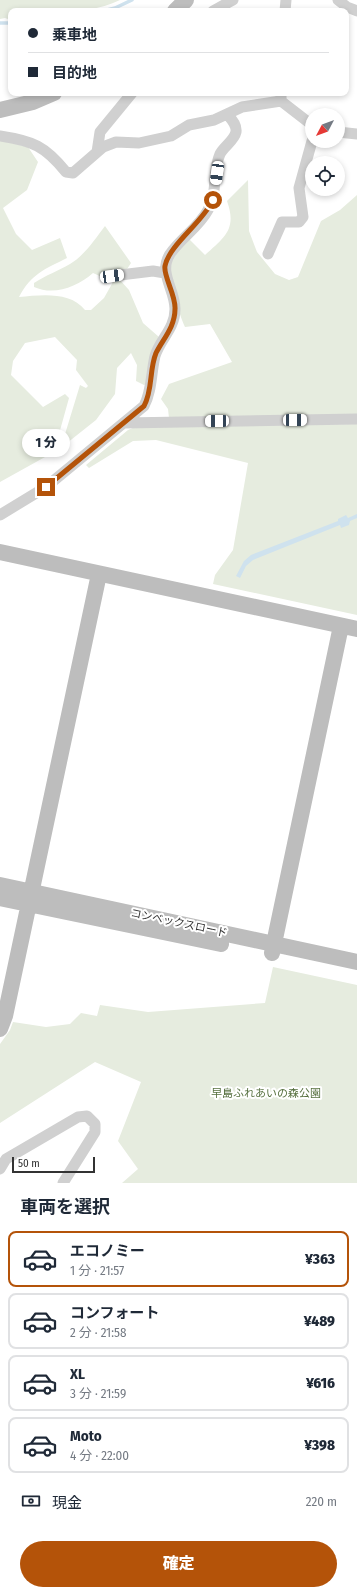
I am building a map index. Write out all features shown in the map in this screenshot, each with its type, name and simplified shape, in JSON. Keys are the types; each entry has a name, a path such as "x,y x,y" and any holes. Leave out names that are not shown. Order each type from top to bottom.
{"street":[{"path":"178,8 186,0"},
{"path":"218,8 233,0"},
{"path":"338,0 347,7 357,11"},
{"path":"0,110 33,102 47,96"},
{"path":"97,152 100,132 130,96"},
{"path":"0,136 24,140 39,146 55,159 66,172 73,173 103,147 116,142 139,143 171,136 189,125 214,120 242,106 281,97 305,119"},
{"path":"0,515 46,487 144,406 148,399 156,354 173,325 176,310 174,296 165,273 165,265 170,254 208,212 213,200 219,159 236,131 235,124 227,114"},
{"path":"345,132 356,131"},
{"path":"268,254 282,222 299,222 303,217 299,188 310,148"},
{"path":"112,276 154,271 165,273"},
{"path":"124,423 357,419"},
{"path":"0,552 357,629"},
{"path":"0,1029 5,1016 99,574"},
{"path":"273,949 341,626"},
{"name":"コンベックスロード","path":"0,885 30,897 273,949 357,962"},
{"name":"コンベックスロード","path":"0,898 30,897"},
{"name":"コンベックスロード","path":"273,949 357,974"},
{"path":"0,1169 6,1159 78,1117 88,1116 95,1124 95,1132 63,1183"}],"green space":[{"path":"0,0 120,0 108,5 94,8 8,8 8,19 0,19"},
{"path":"0,140 28,147 38,162 27,190 3,208 16,234 32,250 60,238 67,258 45,269 34,277 19,297 46,295 63,297 79,304 85,310 91,310 104,298 113,282 93,273 73,286 65,289 49,291 42,290 34,287 34,283 66,266 80,256 105,226 131,263 120,280 129,290 143,323 159,337 147,384 144,385 136,381 137,365 131,353 117,368 115,394 96,420 67,443 62,444 80,385 86,388 88,386 76,370 77,360 55,337 25,343 13,361 11,375 43,407 65,394 69,398 54,452 0,482"},
{"path":"248,180 249,231 257,252 275,274 289,280 298,277 321,221 340,210 357,195 357,415 169,418 168,409 161,399 169,384 232,362 210,324 185,327 176,302 172,283 171,265 173,258 178,250 189,239 205,255 218,243 230,226 231,219 227,201"},
{"path":"357,424 357,615 213,584 215,575 233,550 248,463 156,440 133,441 89,468 86,465 128,430 135,427"},
{"name":"早島ふれあいの森公園","path":"273,967 357,985 357,1183 122,1183 138,1169 118,1141 141,1082 95,1062 0,1123 0,1044 10,1030 13,1022 46,1027 70,1024 81,1013 97,1016 100,1005 148,1012 265,1003"}],"water":[{"path":"357,514 357,518 350,521 349,525 341,528 340,525 253,560 246,566 240,578 236,576 244,561 251,555 338,521 338,519 346,515 348,518"}],"waterway":[{"path":"115,8 132,0"},
{"path":"0,23 8,23"}],"route":[{"path":"46,487 144,406 148,399 156,354 173,325 176,310 174,296 165,273 165,265 170,254 208,212 213,200"}]}
